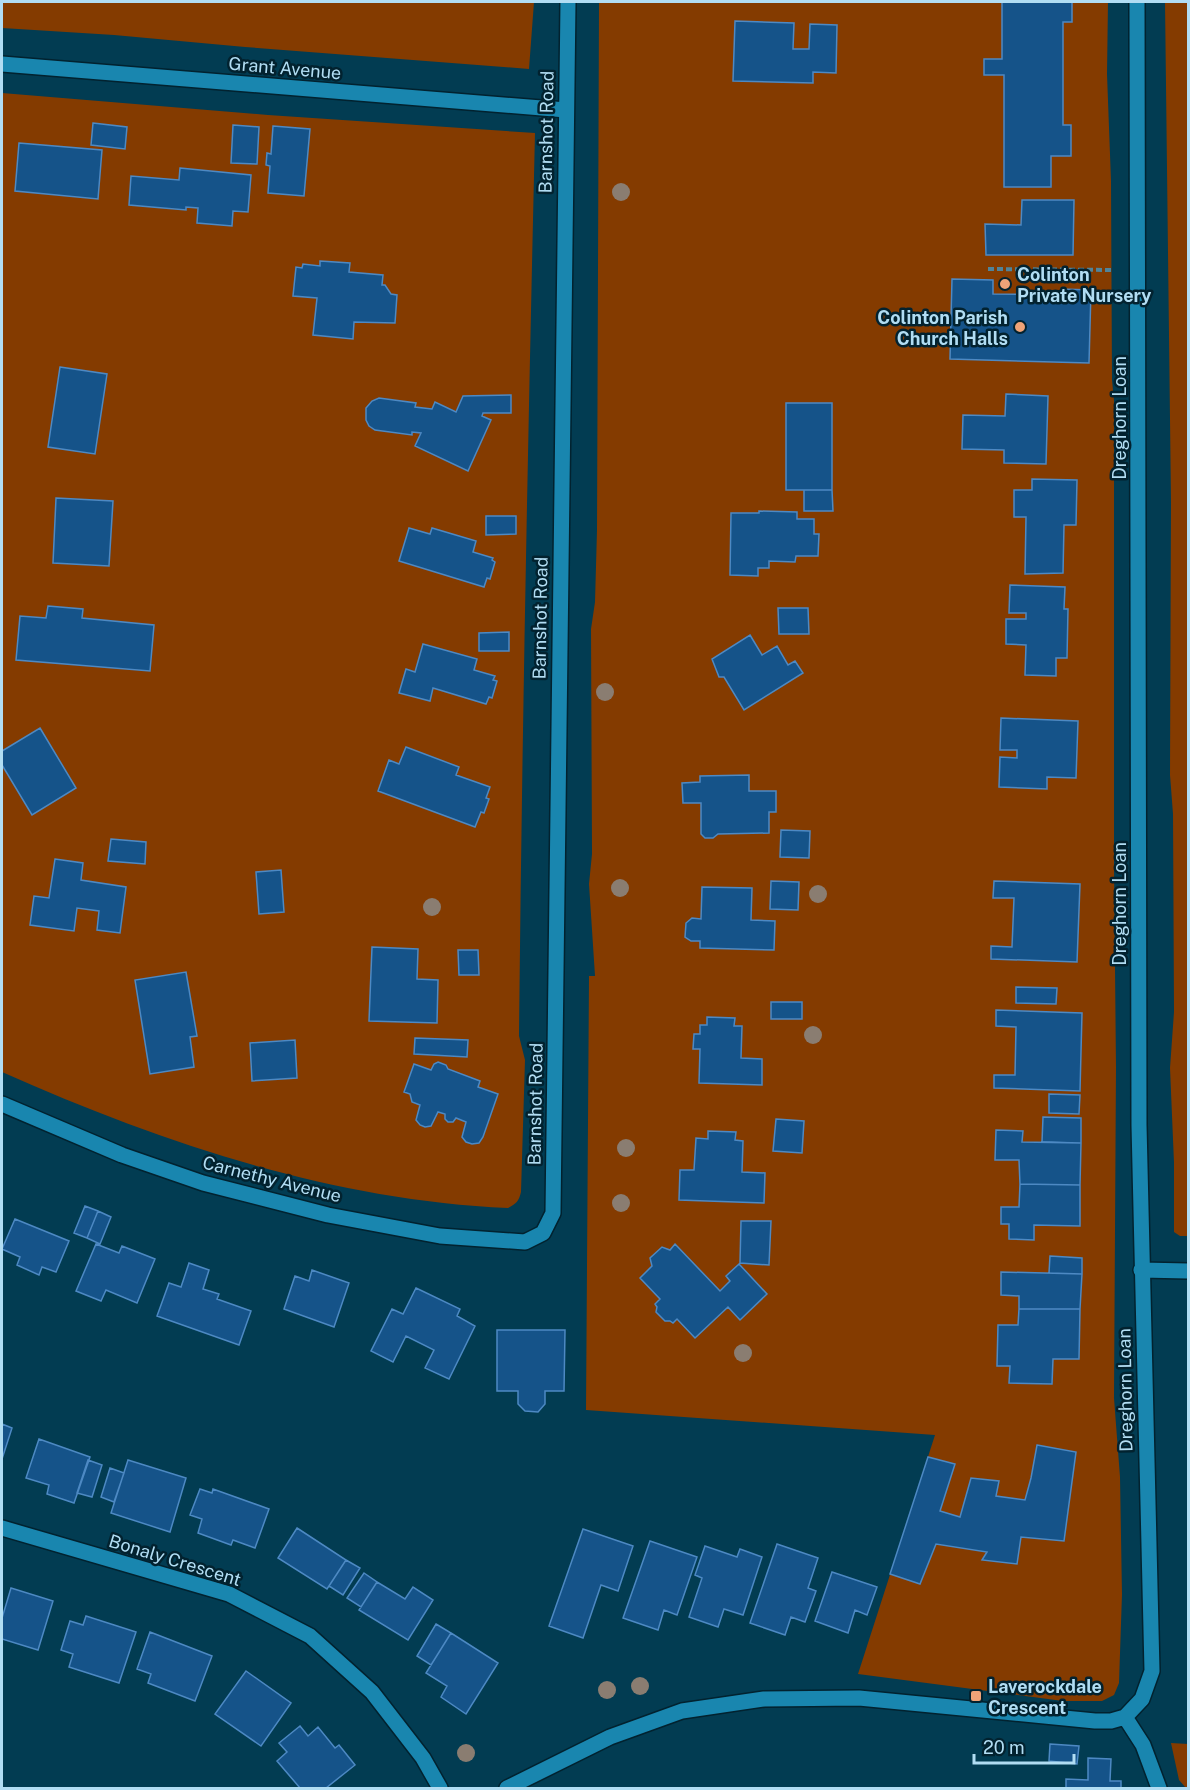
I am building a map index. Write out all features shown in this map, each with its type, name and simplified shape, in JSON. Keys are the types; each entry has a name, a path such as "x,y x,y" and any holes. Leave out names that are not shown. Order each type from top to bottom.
{"street":[{"name":"Barnshot Road","path":"543,1233 553,1213 568,2"},
{"name":"Dreghorn Loan","path":"1125,1717 1142,1699 1152,1671 1139,1125 1137,2"},
{"name":"Grant Avenue","path":"2,64 566,110"},
{"name":"Carnethy Avenue","path":"2,1104 122,1155 193,1179 328,1215 451,1236 525,1242 543,1233"},
{"path":"1141,1270 1188,1271"},
{"name":"Bonaly Crescent","path":"2,1528 229,1594 310,1636 372,1692 423,1758 440,1788"},
{"path":"507,1788 610,1737 682,1711 764,1699 859,1698 1095,1721 1111,1721 1125,1717 1143,1745 1158,1788"}],"path":[{"path":"988,269 1138,271"}],"shaded area":[{"path":"2,2 534,2 529,69 2,28"},
{"path":"599,2 1108,2 1107,74 1114,401 1116,1067 1114,1398 1120,1477 1122,1594 1119,1683 1114,1695 1102,1701 1063,1701 858,1674 935,1435 586,1410 589,976 595,976 589,884 592,854 591,629 595,602 597,530"},
{"path":"1165,2 1188,2 1188,1236 1180,1236 1174,1232 1170,1068 1174,1012 1173,814 1170,775 1171,503"},
{"path":"2,93 268,115 535,133 519,1036 525,1060 521,1192 517,1202 508,1208 442,1203 377,1193 249,1164 124,1122 2,1072"},
{"path":"1171,1743 1188,1744 1188,1788 1179,1780"}],"building":[{"path":"1002,2 1072,2 1072,22 1063,22 1063,125 1071,125 1071,156 1051,156 1051,187 1004,187 1004,75 984,75 984,59 1002,59"},
{"path":"735,21 794,23 793,49 809,49 810,24 837,25 836,73 813,72 813,83 733,81"},
{"path":"93,123 127,127 125,149 91,145"},
{"path":"233,125 259,127 257,164 231,163"},
{"path":"273,126 310,129 304,196 268,193 270,166 266,165 267,153 271,154"},
{"path":"19,143 102,150 98,199 15,191"},
{"path":"180,168 251,175 248,212 233,211 232,226 197,223 198,208 186,207 186,210 129,205 131,176 179,180"},
{"path":"1022,200 1074,200 1073,255 986,255 985,224 1021,225"},
{"path":"320,261 350,263 349,272 383,275 382,285 385,285 391,294 397,295 395,323 354,322 353,339 313,335 317,298 293,296 296,267 302,268 303,264 320,266"},
{"name":"Colinton Parish Church Halls","path":"952,279 993,280 993,294 1061,295 1061,289 1091,290 1089,363 950,359"},
{"path":"60,367 107,374 95,454 48,447"},
{"path":"1006,394 1048,396 1046,464 1004,463 1004,450 962,449 963,415 1005,416"},
{"path":"511,395 511,413 483,413 482,416 491,420 468,471 415,446 421,433 412,432 412,435 375,430 366,420 366,408 372,401 379,398 416,403 415,407 432,409 435,402 456,412 463,396"},
{"path":"786,403 832,403 832,490 786,490"},
{"path":"1032,479 1077,480 1076,525 1064,525 1063,573 1025,574 1026,517 1014,517 1014,490 1032,490"},
{"path":"804,490 832,490 833,511 804,511"},
{"path":"56,498 113,501 109,566 53,563"},
{"path":"759,511 797,512 797,519 814,519 814,534 819,534 818,556 796,556 795,562 769,561 769,568 758,568 758,576 730,575 731,513 759,513"},
{"path":"486,516 516,516 516,534 486,535"},
{"path":"409,528 430,534 432,528 476,541 473,552 493,558 495,562 490,579 487,578 484,587 399,561"},
{"path":"1010,585 1065,587 1064,609 1068,609 1067,658 1056,658 1056,676 1025,675 1026,645 1006,644 1006,619 1026,619 1026,613 1009,613"},
{"path":"48,606 83,609 82,618 154,625 150,671 16,660 20,616 46,618"},
{"path":"778,608 808,608 809,634 779,634"},
{"path":"509,632 509,651 479,651 479,633"},
{"path":"750,635 762,655 777,646 788,665 795,661 803,673 744,710 724,677 719,677 712,659"},
{"path":"423,644 477,659 474,670 495,676 493,680 497,681 492,698 489,697 486,704 433,688 430,701 399,693 406,669 415,672"},
{"path":"1001,718 1078,721 1076,778 1047,777 1047,789 999,787 1000,757 1017,758 1017,750 1000,750"},
{"path":"40,728 76,788 32,815 2,765 2,751"},
{"path":"406,747 459,767 456,775 490,787 484,813 481,812 475,827 378,791 389,760 399,764"},
{"path":"749,775 749,791 776,791 776,812 769,812 769,833 718,834 713,838 705,838 701,834 701,803 683,803 682,783 700,782 700,776"},
{"path":"781,830 810,831 809,858 780,857"},
{"path":"111,839 146,842 145,864 108,861"},
{"path":"55,859 83,863 81,880 126,887 120,933 97,930 99,911 77,908 74,931 30,925 34,896 49,898"},
{"path":"281,870 284,912 259,914 256,872"},
{"path":"771,881 799,882 798,910 770,909"},
{"path":"994,881 1080,884 1077,962 991,959 991,946 1012,947 1014,898 993,898"},
{"path":"702,887 752,888 751,920 775,921 774,950 700,948 700,941 691,941 685,937 686,923 692,918 701,919"},
{"path":"372,947 418,949 417,979 438,980 437,1023 369,1021"},
{"path":"458,950 478,950 479,975 459,975"},
{"path":"186,972 197,1036 190,1037 194,1067 150,1074 135,980"},
{"path":"1016,987 1057,988 1056,1004 1016,1003"},
{"path":"771,1002 802,1002 802,1019 771,1019"},
{"path":"996,1010 1082,1013 1080,1091 994,1088 994,1075 1015,1075 1016,1027 996,1026"},
{"path":"707,1017 735,1018 734,1026 742,1026 741,1058 762,1059 762,1085 699,1083 700,1049 693,1049 694,1034 700,1034 700,1025 707,1025"},
{"path":"415,1038 468,1040 467,1057 414,1054"},
{"path":"295,1040 297,1078 252,1081 250,1043"},
{"path":"438,1062 446,1065 448,1069 480,1081 478,1087 498,1094 479,1143 466,1142 462,1137 466,1122 456,1118 453,1122 448,1122 445,1114 438,1112 431,1126 425,1127 416,1120 420,1105 412,1102 410,1094 404,1092 414,1064 431,1070"},
{"path":"1049,1094 1080,1095 1079,1114 1049,1113"},
{"path":"1043,1117 1081,1118 1081,1143 1042,1142"},
{"path":"776,1119 804,1121 802,1153 773,1151"},
{"path":"996,1130 1023,1131 1022,1142 1081,1143 1080,1185 1020,1184 1019,1160 995,1160"},
{"path":"708,1131 736,1132 735,1140 743,1141 742,1172 765,1173 764,1203 679,1200 680,1170 694,1170 696,1138 708,1139"},
{"path":"1020,1184 1080,1185 1080,1226 1034,1225 1034,1240 1009,1239 1009,1224 1001,1224 1001,1207 1019,1207"},
{"path":"85,1206 98,1211 87,1238 74,1233"},
{"path":"98,1211 111,1217 100,1244 87,1238"},
{"path":"15,1219 69,1241 56,1272 42,1267 39,1275 17,1265 20,1257 2,1249"},
{"path":"741,1221 771,1221 769,1265 740,1263"},
{"path":"96,1244 119,1253 122,1246 155,1259 137,1303 106,1290 101,1301 76,1291"},
{"path":"675,1244 720,1291 730,1281 726,1276 739,1264 767,1294 740,1320 728,1307 695,1338 677,1319 673,1323 665,1321 656,1312 655,1304 660,1299 640,1278 652,1266 650,1258 662,1247 670,1250"},
{"path":"1050,1256 1082,1258 1082,1274 1049,1273"},
{"path":"189,1263 209,1270 203,1289 219,1294 217,1299 251,1311 239,1345 157,1316 169,1283 181,1287"},
{"path":"312,1270 349,1283 334,1327 284,1309 295,1276 309,1281"},
{"path":"1001,1272 1082,1274 1080,1309 1019,1309 1019,1296 1001,1295"},
{"path":"416,1288 460,1309 457,1316 475,1326 449,1379 425,1368 434,1350 406,1336 393,1362 371,1351 392,1309 403,1314"},
{"path":"1019,1309 1080,1309 1079,1359 1053,1359 1052,1384 1009,1383 1010,1366 997,1366 998,1325 1018,1325"},
{"path":"497,1330 565,1330 564,1391 545,1391 545,1404 538,1412 525,1411 518,1404 518,1391 497,1391"},
{"path":"2,1424 12,1428 2,1459"},
{"path":"39,1439 90,1457 74,1503 47,1494 49,1485 26,1478"},
{"path":"1037,1445 1076,1452 1064,1541 1021,1537 1017,1564 982,1560 987,1552 936,1544 920,1584 890,1574 928,1457 955,1464 940,1511 960,1517 971,1478 999,1481 996,1496 1025,1500"},
{"path":"88,1460 102,1465 92,1497 77,1493"},
{"path":"128,1460 186,1478 170,1532 111,1513"},
{"path":"110,1468 124,1473 114,1502 101,1497"},
{"path":"200,1489 212,1493 213,1489 269,1509 255,1548 233,1540 231,1545 198,1533 202,1519 190,1515"},
{"path":"297,1528 346,1560 327,1589 278,1558"},
{"path":"583,1529 633,1546 618,1591 601,1585 583,1638 549,1626"},
{"path":"650,1541 697,1557 677,1615 664,1610 658,1630 623,1618"},
{"path":"777,1544 818,1558 808,1588 816,1591 805,1622 791,1617 785,1635 750,1623"},
{"path":"705,1546 737,1557 740,1549 762,1557 743,1615 724,1609 718,1627 689,1617 702,1578 695,1575"},
{"path":"346,1560 360,1568 343,1595 329,1586"},
{"path":"832,1572 877,1587 867,1615 855,1610 848,1633 815,1621"},
{"path":"364,1573 377,1582 361,1607 347,1598"},
{"path":"377,1582 405,1599 413,1587 433,1600 408,1640 359,1610"},
{"path":"11,1588 53,1601 38,1650 2,1639 2,1618"},
{"path":"86,1616 136,1632 119,1683 69,1667 73,1654 61,1650 70,1621 83,1625"},
{"path":"436,1624 451,1633 431,1665 417,1656"},
{"path":"150,1632 212,1656 195,1701 148,1683 151,1674 137,1669"},
{"path":"451,1633 498,1663 466,1714 441,1697 447,1686 426,1673"},
{"path":"246,1671 291,1703 261,1746 215,1714"},
{"path":"300,1726 308,1736 318,1727 335,1748 339,1745 355,1765 326,1788 300,1788 277,1761 287,1752 279,1743"},
{"path":"1050,1744 1079,1746 1077,1764 1049,1761"},
{"path":"1088,1758 1111,1759 1110,1781 1121,1781 1121,1788 1066,1788 1066,1779 1088,1780"}],"place":[{"name":"Colinton Private Nursery","path":"1005,284"},
{"name":"Colinton Parish Church Halls","path":"1020,327"},
{"name":"Laverockdale Crescent","path":"976,1696"}]}
